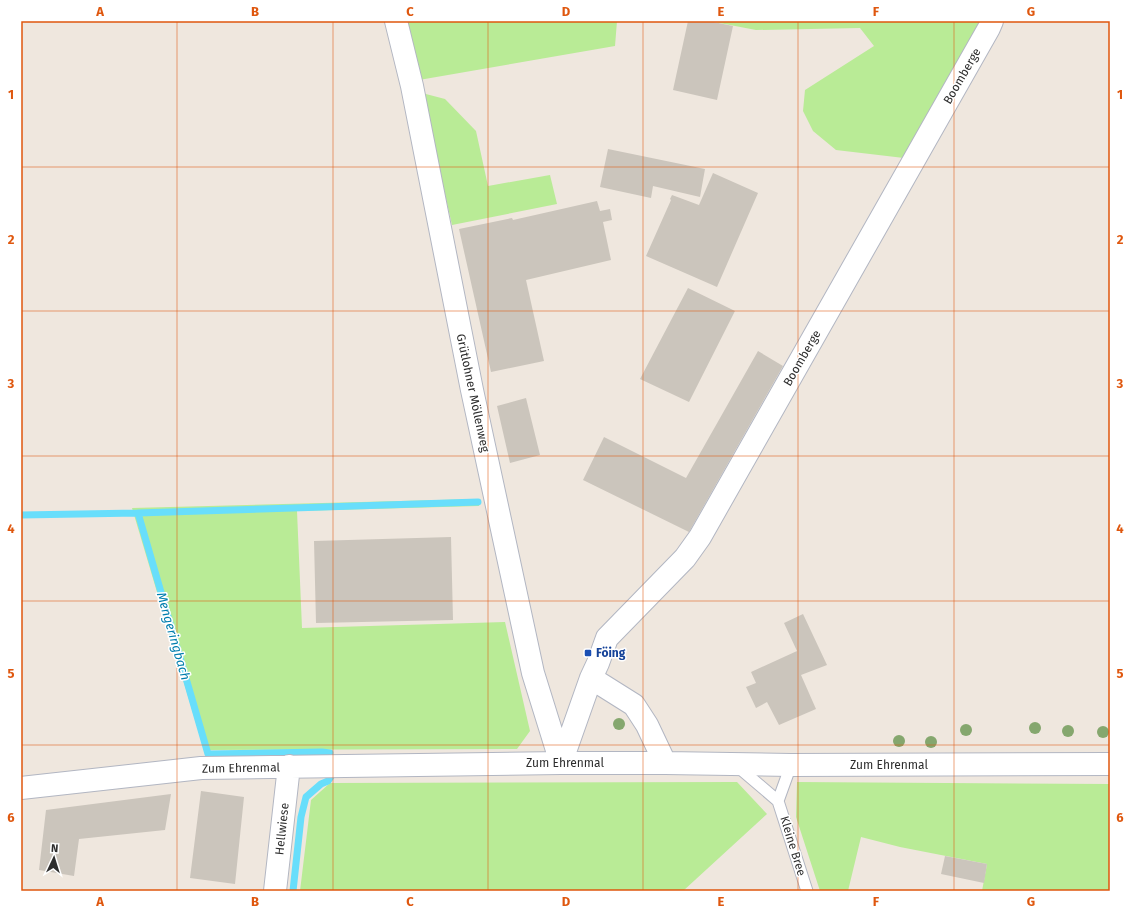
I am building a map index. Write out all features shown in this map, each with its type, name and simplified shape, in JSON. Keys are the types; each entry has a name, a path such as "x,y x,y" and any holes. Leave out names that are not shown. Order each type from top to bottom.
{"street":[{"name":"Grütlohner Möllenweg","path":"396,21 413,94 474,398 533,674 561,763"},
{"name":"Boomberge","path":"561,763 590,678 598,663 607,638 685,558 700,537 992,21"},
{"path":"590,678 634,705 647,725 665,763"},
{"name":"Zum Ehrenmal","path":"21,788 201,768 289,766 561,763 791,765 1110,764"},
{"name":"Hellwiese","path":"275,891 289,766"}],"lane":[{"name":"Kleine Bree","path":"735,764 778,801 807,891"},
{"name":"Kleine Bree","path":"778,801 791,765"}],"green space":[{"path":"406,21 617,21 615,46 419,80"},
{"path":"709,21 979,21 977,28 904,158 836,150 813,131 803,111 805,90 874,46 860,28 756,30"},
{"path":"422,93 445,99 476,131 488,186 550,175 557,204 452,225"},
{"path":"478,499 479,506 297,511 302,628 505,622 530,731 517,749 204,750 132,508"},
{"path":"737,782 767,814 683,891 300,891 311,800 330,783"},
{"path":"797,782 1110,784 1110,891 982,891 987,864 900,847 861,837 848,891 820,891 796,817"}],"building":[{"path":"688,21 709,21 733,26 717,100 673,90"},
{"path":"608,149 705,169 700,197 653,186 651,198 600,187"},
{"path":"713,173 758,193 717,287 646,256 672,195 699,205"},
{"path":"597,201 600,211 610,209 612,220 603,222 611,260 526,280 544,361 491,372 459,229 512,218 513,220"},
{"path":"688,288 735,311 689,402 640,379"},
{"path":"758,351 783,366 689,532 583,480 604,437 686,478"},
{"path":"526,398 540,455 510,463 497,406"},
{"path":"451,537 453,620 316,623 314,541"},
{"path":"803,614 827,665 801,675 816,709 779,725 767,702 756,708 746,687 756,683 751,672 797,651 784,623"},
{"path":"201,791 244,797 235,884 190,878"},
{"path":"171,794 165,830 79,839 74,876 39,870 46,810"},
{"path":"945,856 987,864 984,883 941,874"}],"waterway":[{"path":"138,513 478,502"},
{"name":"Mengeringbach","path":"21,515 138,513 208,754 330,753"},
{"name":"Mengeringbach","path":"293,891 301,817 306,797 321,784 328,781 332,775"}],"place":[{"name":"Föing","path":"588,653"}]}
